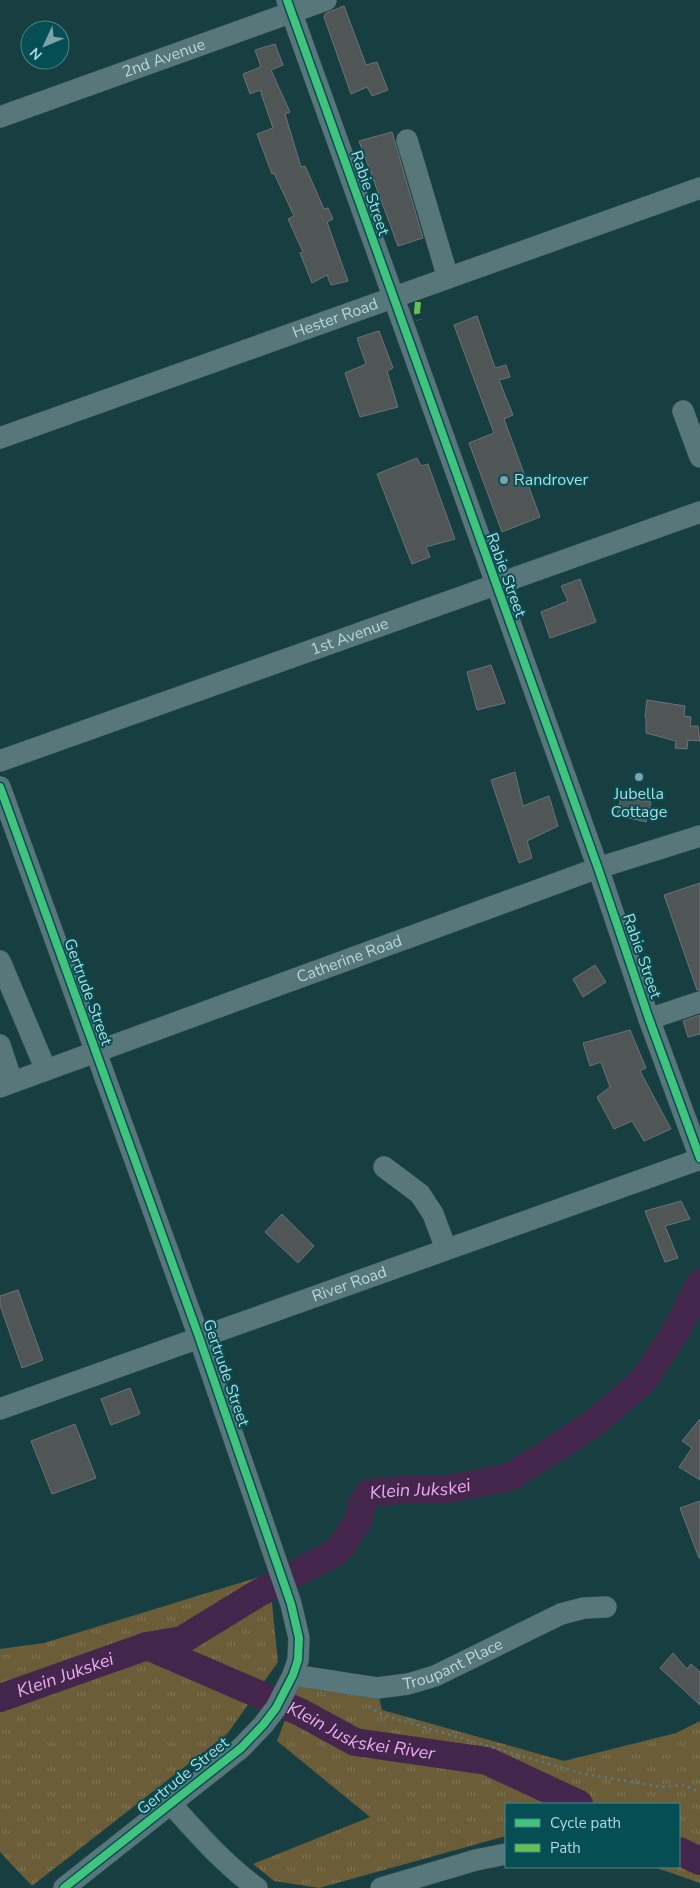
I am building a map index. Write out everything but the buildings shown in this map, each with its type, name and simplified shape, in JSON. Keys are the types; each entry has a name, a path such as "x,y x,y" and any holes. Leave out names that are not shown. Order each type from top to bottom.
{"street":[{"name":"2nd Avenue","path":"0,117 289,6 326,0"},
{"name":"Rabie Street","path":"289,6 495,586 598,868 649,1020 700,1159"},
{"path":"407,140 448,278"},
{"name":"Hester Road","path":"0,438 700,188"},
{"path":"683,411 700,457"},
{"name":"1st Avenue","path":"0,761 700,512"},
{"name":"Gertrude Street","path":"0,787 199,1337 291,1604 299,1638 298,1660 289,1682 276,1708 263,1725 241,1748 64,1888"},
{"name":"Catherine Road","path":"6,1084 598,868 700,836"},
{"path":"0,961 46,1070"},
{"path":"649,1020 700,1002"},
{"path":"0,1044 6,1084"},
{"name":"River Road","path":"0,1409 700,1159"},
{"path":"384,1167 420,1194 433,1214 446,1249"},
{"name":"Troupant Place","path":"289,1682 377,1688 408,1684 427,1679 562,1614 584,1608 606,1607"},
{"path":"171,1804 207,1844 242,1877 257,1888"},
{"path":"381,1888 476,1860 505,1854"}],"path":[{"path":"367,1704 383,1716 580,1773 661,1787 683,1785 700,1792"}],"green space":[{"path":"269,1574 278,1662 228,1733 32,1886 0,1852 0,1649 44,1643"},
{"path":"298,1686 379,1697 382,1710 564,1761 676,1733 700,1721 700,1883 657,1868 680,1868 680,1803 505,1803 505,1836 319,1888 274,1881 253,1864 370,1817 277,1741"}],"waterway":[{"name":"Klein Jukskei","path":"0,1698 147,1646 182,1640 257,1594 338,1551 358,1521 362,1504 369,1493 447,1489 510,1477 594,1423 643,1381 676,1331 700,1283"},
{"name":"Klein Juskskei River","path":"147,1646 300,1712 355,1742 487,1761 577,1803"},
{"name":"Klein Juskskei River","path":"680,1851 700,1861"}],"marked path":[{"path":"418,302 417,312 419,320"}],"cycle path":[{"path":"287,0 700,1158"},
{"path":"0,787 199,1337 291,1604 299,1638 298,1660 293,1675 276,1708 263,1725 241,1748 64,1888"}],"place":[{"name":"Randrover","path":"504,480"},
{"name":"Jubella Cottage","path":"639,777"}]}
